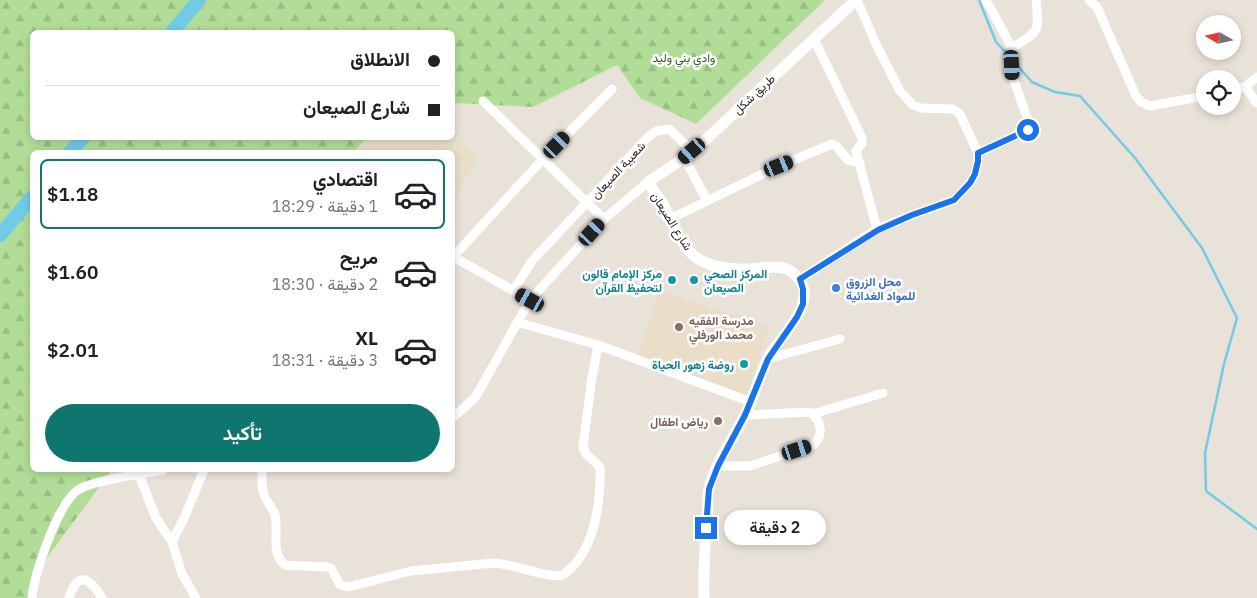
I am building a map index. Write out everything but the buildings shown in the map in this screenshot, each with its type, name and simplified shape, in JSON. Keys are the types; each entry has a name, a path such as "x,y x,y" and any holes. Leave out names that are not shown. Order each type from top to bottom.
{"main road":[{"name":"طريق شكل","path":"648,182 688,155 856,0"},
{"name":"شارع الصيعان","path":"648,182 663,204 681,240 691,254 704,261 729,269 781,268 791,271 800,279"},
{"path":"704,598 703,567 709,489 718,466 751,402 768,359 797,317 803,304 803,289 800,279"}],"street":[{"path":"800,279 878,230 954,200 970,183 975,174 978,161 978,153 960,114 953,109 921,108 913,105 900,91 856,0"},
{"path":"978,153 1026,132 1029,127 1012,75 1012,48 986,0"},
{"path":"1012,48 1036,32 1038,27 1036,0"},
{"path":"1089,0 1098,7 1136,96 1141,102 1150,106 1196,98"},
{"path":"814,39 862,138 862,143 856,151 878,230"},
{"path":"1241,88 1257,77"},
{"path":"1245,87 1257,103"},
{"path":"455,254 543,159 612,89"},
{"path":"483,101 604,219"},
{"name":"شعبية الصيعان","path":"513,291 532,261 653,133 669,129 688,155"},
{"path":"670,219 779,166 832,144 848,160 860,163"},
{"path":"688,155 707,200"},
{"path":"455,416 476,398 530,300 604,219 648,182"},
{"path":"455,257 530,300"},
{"path":"517,322 598,345 751,402"},
{"path":"768,359 840,339"},
{"path":"262,472 264,495 274,512 276,523 275,549 278,557 284,564 327,566 331,568 340,585 344,587 365,584 411,570 493,563 505,563 541,574 561,576 583,554 590,541 596,515 600,468 585,453 583,446 598,345"},
{"path":"745,415 805,412 813,414 883,393"},
{"path":"718,466 750,466 813,445 818,441 821,430 813,414"},
{"path":"32,598 42,558 57,518 70,497 78,490 89,485 153,472"},
{"path":"172,542 203,472"},
{"path":"139,475 156,518 172,542 182,574 196,598"},
{"path":"69,598 73,586 82,580 87,580 95,586 102,598"}],"shaded area":[{"path":"361,140 452,140 479,156 455,197 455,150 354,150"},
{"path":"659,290 769,326 746,398 637,356"}],"green space":[{"name":"وادي بني وليد","path":"0,0 825,0 696,124 640,98 617,65 533,107 455,103 455,30 30,30 30,140 365,140 355,150 30,150 30,472 111,472 37,571 35,598 0,598"}],"waterway":[{"name":"وادي بني وليد","path":"174,30 199,0"},
{"path":"979,0 996,42 1009,56"},
{"path":"1014,62 1032,82 1055,92 1080,96 1135,158 1202,248 1237,318 1224,364 1205,453 1206,491 1257,529"},
{"name":"وادي بني وليد","path":"72,150 81,140"},
{"name":"وادي بني وليد","path":"0,235 30,199"}],"place":[{"name":"مركز الإمام قالون لتحفيظ القرآن","path":"672,280"},
{"name":"المركز الصحي الصيعان","path":"694,280"},
{"name":"محل الزروق للمواد الغدائية","path":"836,288"},
{"name":"مدرسة الفقيه محمد الورفلي","path":"679,327"},
{"name":"روضة زهور الحياة","path":"744,364"},
{"name":"رياض اطفال","path":"718,421"}],"route":[{"path":"706,528 709,489 718,466 745,415 768,359 797,317 803,304 803,289 800,279 878,230 954,200 970,183 975,174 978,153 1028,130"}]}
